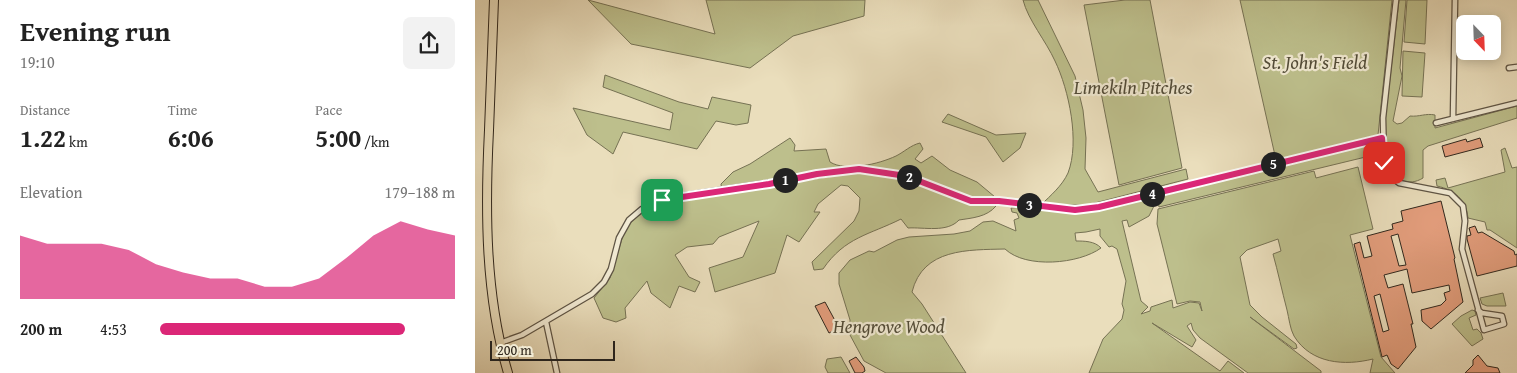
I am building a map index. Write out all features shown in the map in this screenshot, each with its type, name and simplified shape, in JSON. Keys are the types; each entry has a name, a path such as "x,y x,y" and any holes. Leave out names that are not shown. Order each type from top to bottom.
{"highway":[{"path":"494,0 488,153 488,211 492,291 500,343 508,373"}],"street":[{"path":"1396,0 1382,138 1383,158 1391,177 1404,184 1450,194 1463,206 1465,215 1462,249 1483,330 1503,325 1503,318 1501,316 1482,313 1478,310"},
{"path":"1453,119 1455,0"},
{"path":"1509,68 1517,67"},
{"path":"1436,122 1517,103"},
{"path":"500,343 522,335 586,298 604,282 611,269 623,228 635,214 651,205 674,197 859,169 906,176 971,201 999,201 1075,210 1087,209 1382,138"},
{"path":"546,322 557,373"}],"green space":[{"path":"588,0 715,34 706,0 865,0 864,16 793,36 750,68 631,44"},
{"path":"1023,0 1038,0 1075,76 1083,110 1086,138 1085,169 1098,192 1186,169 1188,179 1087,205 1041,205 1066,178 1071,160 1073,132 1065,86 1051,53 1025,8"},
{"name":"Limekiln Pitches","path":"1125,0 1150,0 1182,168 1119,185 1084,5"},
{"name":"St. John's Field","path":"1240,0 1392,0 1378,135 1276,160"},
{"path":"1399,0 1406,0 1400,68 1402,76 1393,121 1397,124 1402,123 1410,116 1435,115 1435,128 1517,106 1517,118 1428,146 1423,150 1423,178 1412,182 1397,178 1390,170 1384,135"},
{"path":"1407,0 1427,0 1425,44 1404,42"},
{"path":"1403,51 1425,53 1422,97 1402,96"},
{"path":"605,75 679,102 708,109 712,97 751,105 748,123 736,125 716,121 697,149 623,132 613,154 587,135 573,108 670,130 673,113 603,87"},
{"path":"948,114 996,135 1026,133 1020,148 1003,162 986,137 942,122"},
{"path":"790,138 795,145 794,151 826,149 830,162 853,167 881,162 920,143 923,149 915,159 921,163 932,156 950,170 977,182 995,197 996,206 984,215 959,220 948,227 942,228 908,228 901,219 849,243 831,258 823,269 814,270 812,262 854,221 859,211 860,198 848,186 841,185 818,204 814,212 820,212 799,242 787,235 775,273 715,292 709,268 743,257 759,221 719,237 713,244 687,247 675,255 689,277 700,282 695,292 679,286 670,308 651,293 647,281 625,308 626,318 616,322 603,318 594,298 610,278 625,229 637,216 664,202 722,193 721,184 733,172 750,164"},
{"path":"1377,143 1378,154 1159,207 1157,195"},
{"path":"1505,148 1512,168 1517,167 1517,248 1490,230 1487,230 1485,222 1468,218 1465,206 1459,197 1449,190 1437,186 1436,180 1445,178 1448,188 1505,172 1501,150"},
{"name":"Hengrove Wood","path":"1358,167 1373,229 1350,235 1381,357 1395,373 1370,373 1373,359 1351,362 1329,361 1310,352 1301,345 1291,330 1273,254 1281,251 1278,239 1247,250 1240,257 1250,305 1296,344 1297,348 1294,349 1250,317 1321,371 1321,373 1248,373 1200,338 1193,330 1191,323 1187,326 1196,340 1192,347 1152,323 1220,371 1228,361 1244,373 1089,373 1103,339 1122,319 1124,310 1122,304 1126,281 1117,249 1112,246 1109,247 1100,236 1100,229 1075,233 1076,241 1086,241 1101,248 1080,258 1066,261 1039,262 1026,260 1005,249 976,250 949,254 937,259 926,267 918,278 912,292 922,304 966,373 886,373 864,361 850,335 850,320 839,284 839,273 850,260 869,251 874,252 897,240 909,237 970,231 983,222 993,221 1016,231 1014,220 1019,218 1017,213 1012,212 1011,208 1026,207 1088,211 1152,197 1154,206 1149,216 1129,227 1127,220 1122,221 1141,301 1148,307 1141,314 1150,311 1151,307 1172,300 1173,308 1190,302 1199,303 1202,311 1200,302 1190,301 1177,304 1157,224 1158,209 1314,171 1316,178"},
{"path":"1503,293 1506,306 1487,306 1482,304 1480,298"},
{"path":"1472,310 1475,311 1476,315 1469,318 1473,330 1477,329 1483,339 1472,346 1452,324"},
{"path":"841,357 850,373 828,373 825,367 827,359"}],"building":[{"path":"1480,138 1483,147 1445,157 1442,146 1466,139 1467,142"},
{"path":"1441,201 1455,258 1463,302 1431,329 1422,321 1421,310 1441,305 1446,300 1444,293 1450,291 1449,285 1412,293 1407,269 1384,275 1388,288 1403,284 1413,324 1411,324 1416,347 1398,369 1391,364 1387,355 1382,357 1354,244 1360,242 1364,258 1372,256 1367,236 1393,229 1392,224 1403,221 1401,211","holes":["1398,234 1406,265 1399,266 1391,236","1380,294 1389,330 1383,332 1374,296"]},
{"path":"1475,226 1478,233 1482,232 1514,251 1515,255 1517,254 1517,266 1477,276 1467,239 1467,236 1471,235 1469,228"},
{"path":"825,302 839,328 829,333 815,306"},
{"path":"1478,355 1487,366 1498,368 1500,373 1465,373 1473,365 1473,360"},
{"path":"856,357 864,367 865,371 862,373 855,373 849,361"}],"route":[{"path":"662,200 769,184 817,174 859,169 906,176 971,201 999,201 1075,210 1099,207 1382,138 1384,163"}]}
